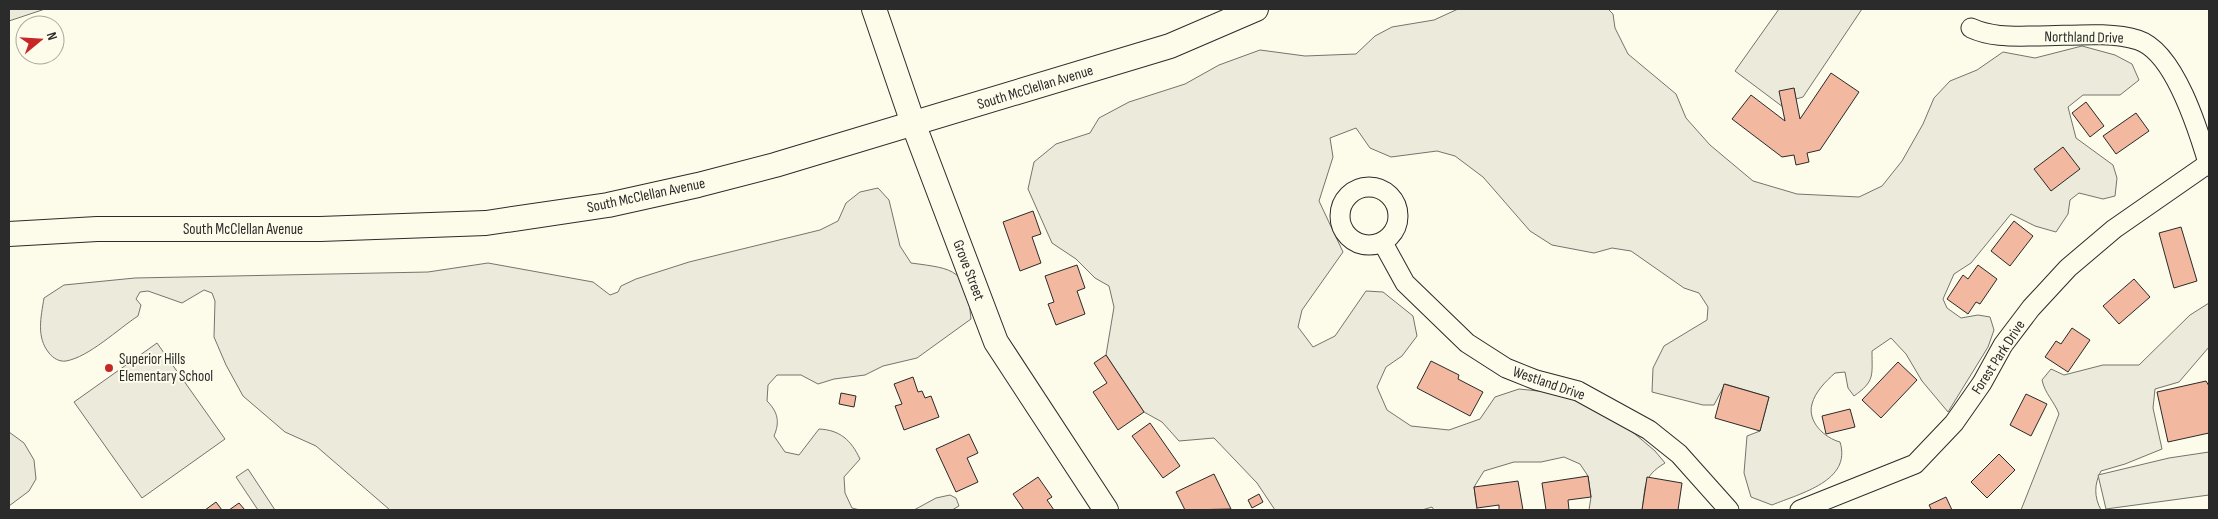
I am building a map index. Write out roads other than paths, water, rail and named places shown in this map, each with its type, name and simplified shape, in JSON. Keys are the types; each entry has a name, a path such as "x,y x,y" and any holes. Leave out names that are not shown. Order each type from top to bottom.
{"main road":[{"name":"Grove Street","path":"874,9 913,123 996,342 1106,510"},
{"name":"South McClellan Avenue","path":"9,234 97,229 320,229 486,223 608,205 698,185 1170,46 1256,9"}],"street":[{"name":"Northland Drive","path":"1971,28 1995,36 2122,36 2148,45 2181,89 2200,132 2209,164"},
{"name":"Forest Park Drive","path":"1800,510 1915,464 1954,423 1982,383 2008,338 2031,308 2068,268 2114,229 2209,164"},
{"name":"Westland Drive","path":"1383,243 1405,283 1467,343 1506,368 1536,380 1578,391 1649,430 1678,454 1729,510"}],"place":[{"name":"Superior Hills Elementary School","path":"109,368"}]}
